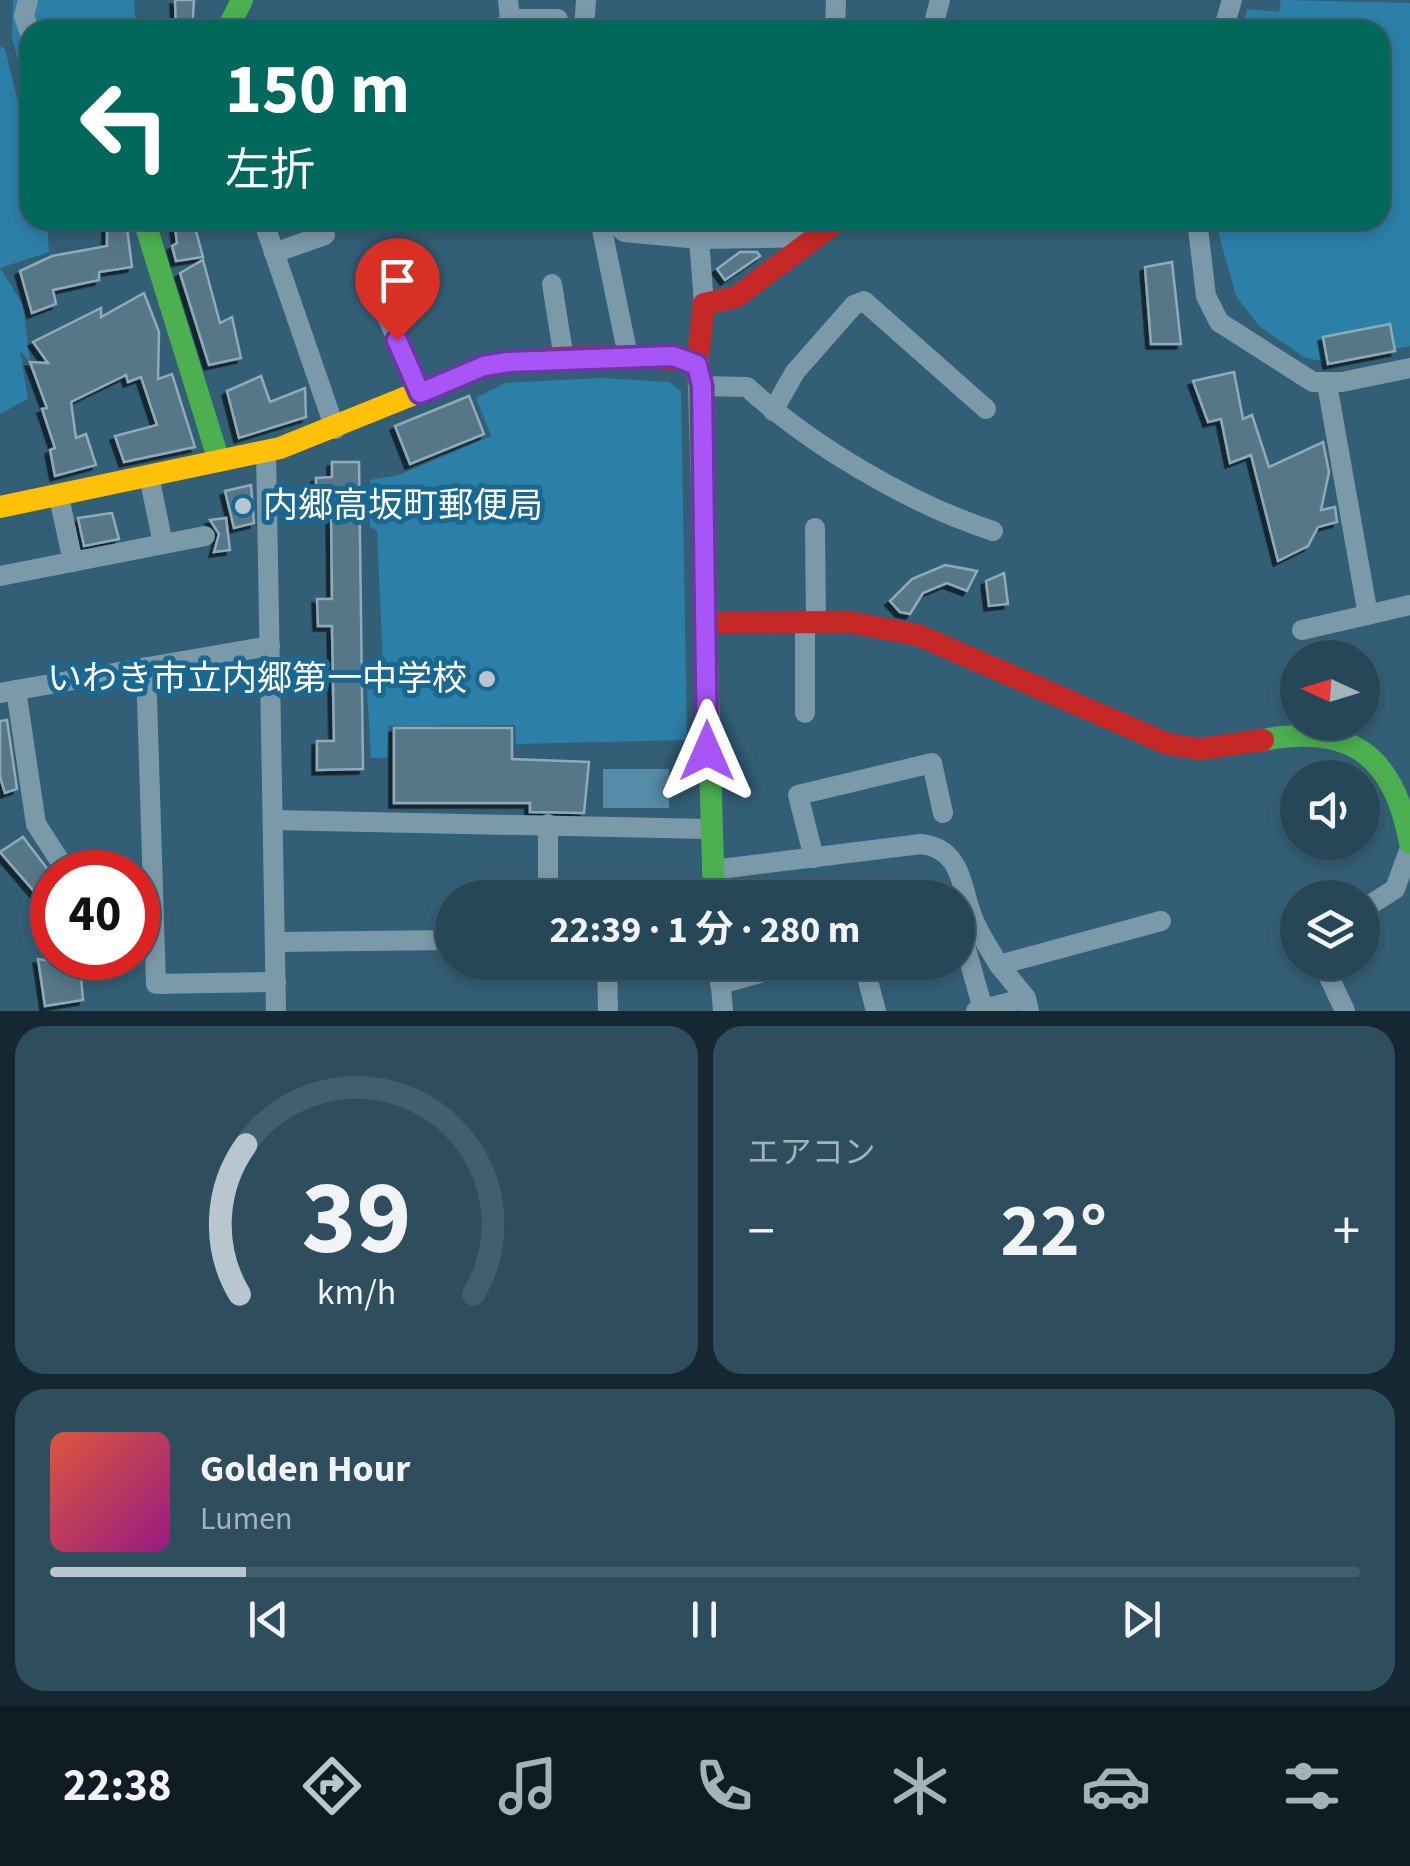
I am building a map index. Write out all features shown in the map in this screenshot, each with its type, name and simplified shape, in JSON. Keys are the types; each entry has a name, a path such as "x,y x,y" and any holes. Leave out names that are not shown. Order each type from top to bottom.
{"street":[{"path":"509,9 558,20"},
{"path":"147,230 219,461"},
{"path":"266,230 335,429"},
{"path":"602,230 628,356"},
{"path":"622,230 699,238 815,237"},
{"path":"704,304 736,297 824,230"},
{"path":"1197,230 1206,296 1219,322 1314,382 1326,384 1410,368"},
{"path":"274,253 325,235"},
{"path":"699,238 704,304 700,375 713,880"},
{"path":"552,284 564,359"},
{"path":"773,411 795,372 854,305 864,300 986,409"},
{"path":"386,314 420,393"},
{"path":"0,507 266,451 335,429 484,366 673,356 700,375 747,387 773,411 945,515 993,531"},
{"path":"1326,384 1368,615"},
{"path":"266,451 276,1011"},
{"path":"149,476 163,544"},
{"path":"60,497 72,562"},
{"path":"805,713 816,528"},
{"path":"0,576 205,536"},
{"path":"1302,630 1410,605"},
{"path":"707,623 877,624 918,636 1173,746 1224,750 1290,734 1335,738 1358,747 1396,790 1410,845 1395,889 1380,899"},
{"path":"53,850 36,824 8,691 270,646"},
{"path":"146,668 146,850"},
{"path":"814,858 798,795 932,763 943,812"},
{"path":"273,820 709,829"},
{"path":"548,824 548,880"},
{"path":"712,870 938,846 956,863 974,921 998,966 1027,1004"},
{"path":"998,966 1161,921"},
{"path":"275,942 435,940"},
{"path":"155,980 156,984 276,982"},
{"path":"607,980 608,1011"},
{"path":"721,980 723,1011"},
{"path":"867,980 876,1011"},
{"path":"972,980 979,1010 1027,1004"},
{"path":"1330,980 1345,1011"}],"shaded area":[{"path":"13,0 134,0 135,20 20,20 20,69 12,38"},
{"path":"1281,0 1410,3 1410,346 1324,362 1304,357 1259,326 1236,296 1218,230 1390,230 1390,20 1244,20 1247,9 1279,12"},
{"path":"0,46 5,49 20,110 20,230 48,230 49,252 0,268"},
{"path":"0,268 23,305 30,362 20,351 28,399 0,414"},
{"path":"601,378 669,382 681,391 687,740 516,744 515,725 389,726 387,758 371,758 367,690 384,688 377,531 370,527 370,480 399,475 491,436 476,398 505,383"},
{"path":"603,769 669,769 669,808 603,808"}],"building":[{"path":"175,0 194,0 193,20 176,20"},
{"path":"107,230 127,230 132,267 99,272 99,280 53,290 56,304 32,313 20,271 52,256 107,246"},
{"path":"175,230 196,230 203,257 176,261 172,246 177,243"},
{"path":"740,252 757,252 760,256 725,280 717,269"},
{"path":"203,260 220,323 232,317 241,358 209,365 180,273"},
{"path":"1172,262 1181,344 1151,344 1145,267"},
{"path":"144,293 159,332 158,379 172,374 195,447 124,462 115,436 157,425 141,377 128,382 126,375 71,402 76,438 86,434 96,465 55,476 50,450 55,448 42,409 47,408 30,362 48,363 33,342 101,308 101,317"},
{"path":"1390,324 1395,351 1328,364 1323,337"},
{"path":"1234,372 1243,419 1252,415 1269,467 1323,442 1329,472 1321,510 1335,507 1337,522 1318,527 1308,546 1278,561 1251,455 1230,463 1221,419 1208,422 1193,381"},
{"path":"261,376 270,402 305,388 306,417 239,438 227,391"},
{"path":"469,396 484,434 410,464 395,426"},
{"path":"332,462 359,462 363,769 317,770 317,741 334,741 332,626 318,626 317,599 332,599 331,508 316,508 316,478 332,477"},
{"path":"251,485 254,523 234,528 225,491"},
{"path":"112,513 119,539 84,546 78,518"},
{"path":"226,518 230,550 214,552 219,534 210,520"},
{"path":"945,565 977,571 967,591 947,583 923,593 910,614 900,612 890,601 912,579"},
{"path":"1004,573 1008,604 989,606 986,581"},
{"path":"7,720 17,789 5,793 0,777 0,721"},
{"path":"394,728 512,728 512,759 589,762 584,813 530,812 530,803 394,803"},
{"path":"23,837 33,850 30,887 0,852"},
{"path":"41,980 81,980 83,1000 45,1006"}],"traffic: fast":[{"path":"232,20 242,0"},
{"path":"147,230 219,461"},
{"path":"698,356 713,880"},
{"path":"1263,740 1321,737 1364,752 1393,788 1410,843"}],"traffic: slow":[{"path":"0,507 280,448 479,368"}],"traffic: jam":[{"path":"698,356 704,304 736,297 826,230"},
{"path":"479,368 525,360 589,357 653,358 697,365"},
{"path":"707,623 849,622 918,635 1168,744 1200,749 1263,740"}],"place":[{"name":"内郷高坂町郵便局","path":"243,506"},
{"name":"いわき市立内郷第一中学校","path":"487,679"}],"route":[{"path":"397,340 420,393 484,366 508,362 673,356 697,365 702,386 707,751"}]}
